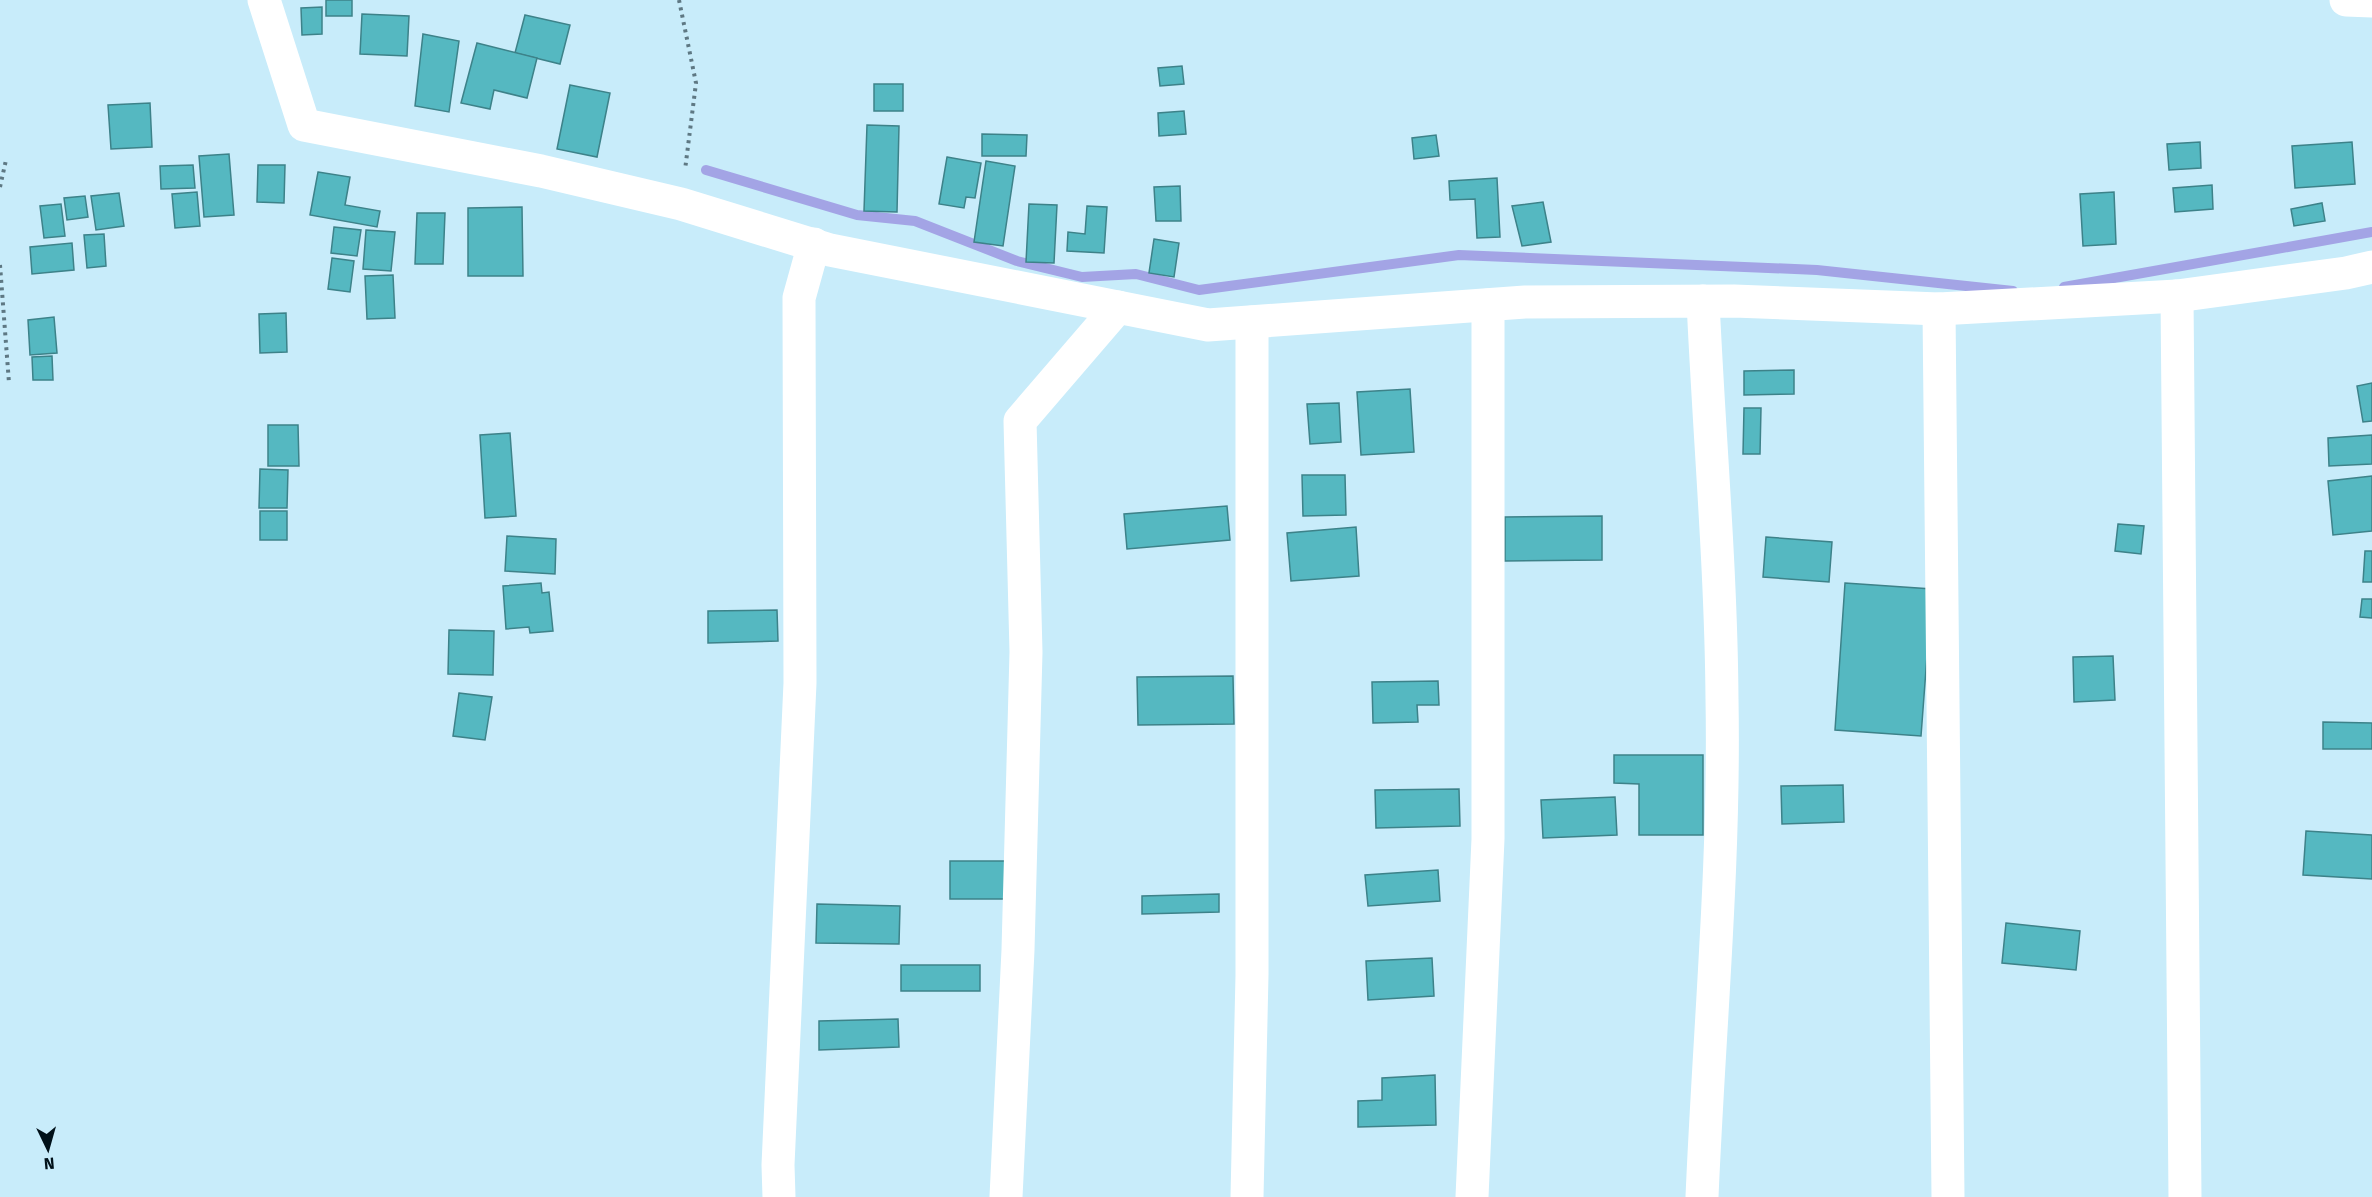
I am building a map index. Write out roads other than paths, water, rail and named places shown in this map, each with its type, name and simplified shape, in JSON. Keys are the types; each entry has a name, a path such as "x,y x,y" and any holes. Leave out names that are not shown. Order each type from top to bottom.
{"street":[{"path":"264,0 304,125 541,171 681,204 814,244 1208,325 1525,302 1703,301 1939,309 2177,296 2346,273 2372,267"},
{"path":"2346,0 2372,1"},
{"path":"780,1197 778,1165 800,683 799,298 814,244"},
{"path":"2177,296 2185,1197"},
{"path":"1702,1197 1708,1043 1719,908 1722,699 1703,301"},
{"path":"1472,1197 1488,839 1488,305"},
{"path":"1006,1197 1018,950 1026,652 1020,421 1118,307"},
{"path":"1939,309 1948,1197"},
{"path":"1247,1197 1252,975 1252,322"}],"waterway":[{"path":"706,170 857,215 915,221 1017,261 1082,277 1136,274 1199,290 1459,255 1817,270 2013,291"},
{"path":"2064,287 2372,232"}]}
